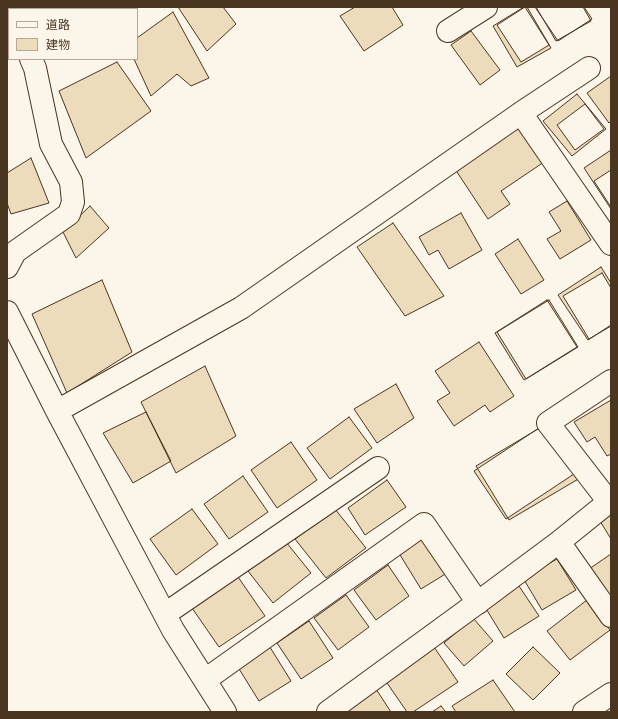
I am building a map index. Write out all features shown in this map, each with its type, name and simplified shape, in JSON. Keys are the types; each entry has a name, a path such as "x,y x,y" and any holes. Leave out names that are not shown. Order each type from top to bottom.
{"street":[{"path":"448,30 486,7"},
{"path":"7,267 15,252 69,214 72,202 71,182 51,144 35,68 31,60"},
{"path":"57,411 241,308 521,113 589,68"},
{"path":"521,113 611,244"},
{"path":"7,312 57,411 165,614 225,712"},
{"path":"328,712 478,603 559,542 610,501 548,423 611,381"},
{"path":"165,614 378,468"},
{"path":"205,680 424,524 478,603"},
{"path":"559,542 611,616"},
{"path":"584,712 611,694"}],"building":[{"path":"104,7 137,7 136,8"},
{"path":"178,7 223,7 236,24 207,51"},
{"path":"355,7 392,7 403,25 364,51 340,16"},
{"path":"524,7 527,7 551,48 517,67 493,26"},
{"path":"525,7 549,45 521,62 497,25"},
{"path":"535,7 584,7 592,19 558,41"},
{"path":"536,7 583,7 591,21 556,41"},
{"path":"173,12 209,78 191,86 177,74 151,96 134,60 138,60 138,37"},
{"path":"471,31 500,70 480,85 451,45"},
{"path":"117,62 151,111 86,158 59,91"},
{"path":"611,76 611,121 609,123 587,93"},
{"path":"577,94 606,129 572,156 543,121"},
{"path":"585,104 604,129 575,150 557,125"},
{"path":"520,126 544,162 501,191 510,204 488,219 455,169"},
{"path":"611,150 611,209 584,168"},
{"path":"31,158 49,203 11,214 7,203 7,173"},
{"path":"611,170 611,207 594,181"},
{"path":"567,201 591,240 560,259 547,239 561,231 549,212"},
{"path":"90,206 109,228 76,258 63,232"},
{"path":"461,213 482,250 449,269 438,250 429,255 419,237"},
{"path":"393,223 444,296 405,316 357,247"},
{"path":"518,239 544,280 521,294 495,254"},
{"path":"601,267 611,283 611,325 588,340 558,295"},
{"path":"602,273 611,288 611,326 589,339 563,296"},
{"path":"102,280 132,352 67,393 32,314"},
{"path":"547,300 577,347 524,380 495,333"},
{"path":"549,300 578,347 526,379 497,332"},
{"path":"479,342 514,396 490,412 485,405 454,426 437,401 450,393 435,371"},
{"path":"205,366 236,436 176,473 141,402"},
{"path":"396,384 414,418 377,443 354,409"},
{"path":"611,400 611,454 607,456 595,437 587,442 574,422"},
{"path":"146,412 171,461 133,483 103,433"},
{"path":"349,417 372,448 330,479 307,448"},
{"path":"548,422 580,470 506,519 474,471"},
{"path":"548,423 580,478 509,520 476,466"},
{"path":"291,442 317,480 277,508 251,470"},
{"path":"243,476 268,512 229,539 204,504"},
{"path":"387,480 406,507 365,535 348,508"},
{"path":"192,509 218,544 176,575 150,539"},
{"path":"335,509 366,548 326,578 295,539"},
{"path":"611,514 611,539 600,521"},
{"path":"423,535 447,573 421,589 397,550"},
{"path":"286,542 311,573 273,603 248,571"},
{"path":"611,554 611,601 589,569"},
{"path":"557,559 576,590 542,610 523,578"},
{"path":"388,565 409,596 376,620 354,590"},
{"path":"238,577 265,616 219,647 192,608"},
{"path":"519,586 539,616 504,638 485,607"},
{"path":"346,595 369,627 338,650 314,618"},
{"path":"587,600 610,630 570,660 547,631"},
{"path":"473,618 493,641 464,666 444,643"},
{"path":"309,621 333,658 301,679 277,643"},
{"path":"268,644 291,681 259,701 236,664"},
{"path":"434,647 458,682 413,712 407,712 385,680"},
{"path":"533,647 560,673 533,700 506,674"},
{"path":"493,680 515,712 456,712 452,706"},
{"path":"374,686 391,712 336,712"},
{"path":"441,706 446,712 432,712"}]}
